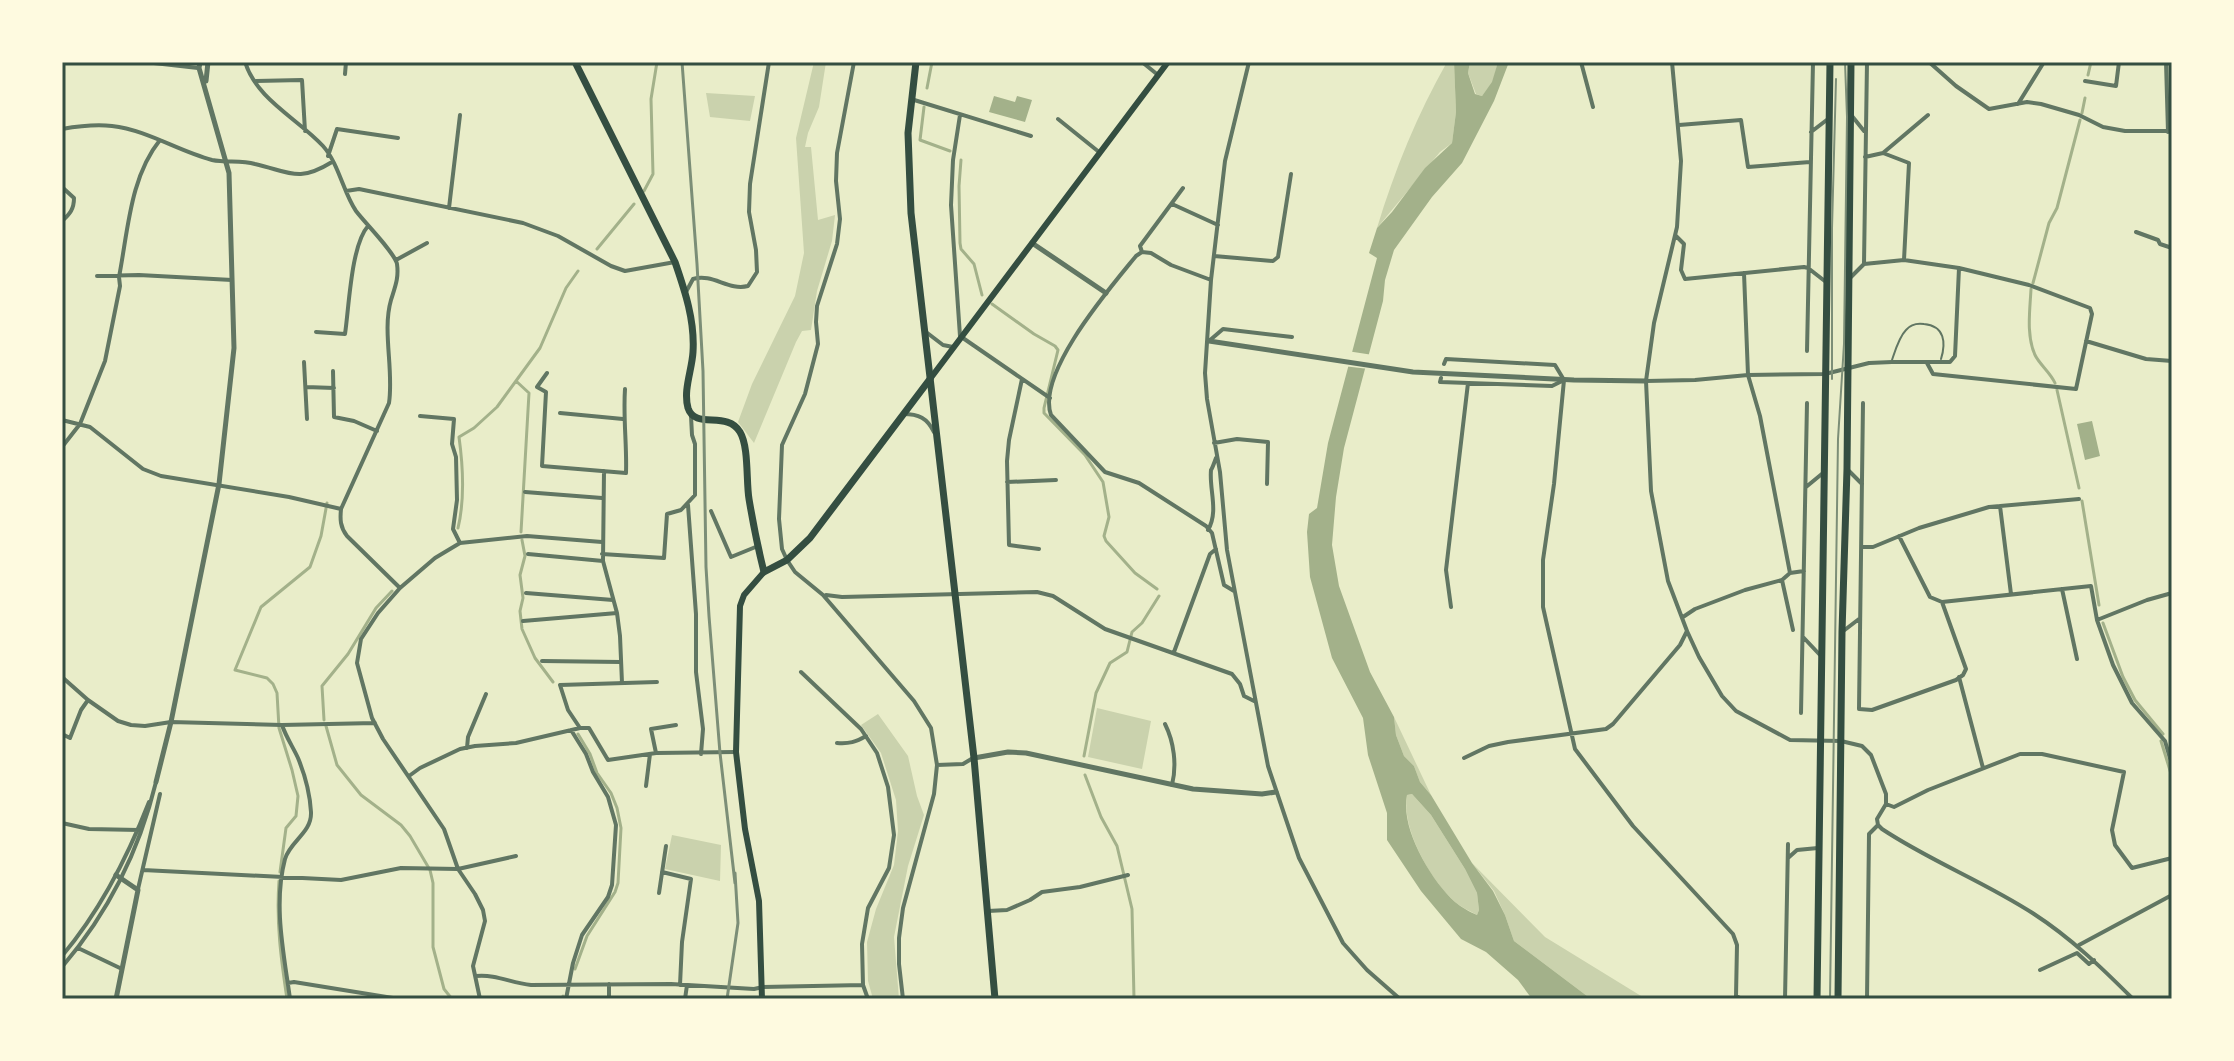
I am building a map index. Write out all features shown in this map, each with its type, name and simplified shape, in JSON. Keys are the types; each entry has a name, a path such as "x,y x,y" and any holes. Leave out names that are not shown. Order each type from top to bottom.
{"main road":[{"path":"575,62 675,262 686,292 694,340 687,394 691,414 698,419 730,422 739,429 743,439 749,498 764,572"},
{"path":"916,62 908,133 909,177 974,758 995,999"},
{"path":"762,999 759,901 745,829 736,752 740,606 744,595 764,572 787,560 810,538 1168,62"},
{"path":"1817,999 1830,62"},
{"path":"1838,999 1851,62"}],"street":[{"path":"62,967 78,948 118,877 141,830 156,782 219,484 234,348 229,173 200,65 145,62"},
{"path":"205,86 208,62"},
{"path":"245,62 261,91 324,148 355,209 396,260 398,276 391,300 388,338 389,403 341,509 340,518 347,536 400,588"},
{"path":"345,74 346,62"},
{"path":"686,292 693,279 705,276 737,289 748,286 757,272 749,212 750,184 769,62"},
{"path":"854,62 837,153 840,219 837,244 817,306 818,344 805,394 781,450 779,519 782,549 795,572 823,595 914,701 931,728 937,765 934,794 907,893 899,938 903,999"},
{"path":"1142,62 1158,75"},
{"path":"1249,62 1225,161 1211,280 1205,373 1227,550 1254,701 1276,792 1299,858 1343,943 1367,970 1400,999"},
{"path":"1581,62 1593,107"},
{"path":"1672,62 1681,161 1675,234 1654,323 1646,381 1651,491 1668,581 1699,657 1722,696 1736,711 1790,740 1841,741 1862,746 1871,755 1884,785 1886,804 1877,819 1878,825 1912,849 2033,913 2078,946 2133,999"},
{"path":"1807,351 1813,62"},
{"path":"1864,264 1867,62"},
{"path":"2018,104 2044,62"},
{"path":"2085,81 2116,86 2119,62"},
{"path":"1931,63 1956,86 1989,109 2041,104 2079,115 2103,127 2125,131 2170,131 2166,62"},
{"path":"254,81 302,80 305,131"},
{"path":"911,99 1031,136"},
{"path":"1851,114 1865,133"},
{"path":"449,208 460,115"},
{"path":"960,115 953,160 951,205 960,336 1050,398"},
{"path":"1865,157 1883,153 1928,115"},
{"path":"1058,119 1099,152"},
{"path":"1811,132 1828,119"},
{"path":"1679,125 1741,120 1748,167 1810,162"},
{"path":"62,129 87,125 113,126 144,133 211,159 244,162 283,172 316,172 332,162"},
{"path":"328,156 337,129 398,138"},
{"path":"62,447 80,424 105,361 137,183 144,164 160,140"},
{"path":"1883,153 1909,163 1904,260"},
{"path":"1214,256 1273,261 1278,257 1291,174"},
{"path":"62,187 74,198 74,207 62,221"},
{"path":"1142,252 1140,246 1183,188"},
{"path":"346,191 359,189 523,223 558,236 625,271 675,262"},
{"path":"1172,204 1218,225"},
{"path":"316,332 345,334 353,271 361,234 368,226"},
{"path":"2136,232 2172,248"},
{"path":"1675,234 1684,244 1681,270 1685,279 1808,268 1826,282"},
{"path":"1031,242 1106,293"},
{"path":"396,260 427,243"},
{"path":"1211,280 1171,265 1151,253 1142,252 1136,256 1064,352 1052,384 1048,408 1051,415 1105,472 1148,488 1212,533 1224,585 1235,592"},
{"path":"1849,279 1864,264 1904,260 1959,268 2029,285 2090,308 2092,314 2076,389 1933,374 1927,363"},
{"path":"1209,341 1413,372 1564,380 1695,380 1748,375 1825,374 1869,363 1950,362 1955,356 1959,268"},
{"path":"1744,273 1748,375 1760,416 1790,573"},
{"path":"97,276 232,280"},
{"path":"1209,341 1223,329 1292,337"},
{"path":"924,331 942,345 954,347"},
{"path":"2086,341 2146,359 2172,361"},
{"path":"1444,364 1446,359 1555,365 1564,380 1543,560 1543,607 1575,749 1633,826 1733,934 1737,945 1736,996 1742,999"},
{"path":"304,362 307,419"},
{"path":"333,371 334,417 377,431"},
{"path":"547,373 537,387 546,392 542,466 626,473 625,389"},
{"path":"1441,378 1440,382 1552,386 1564,380"},
{"path":"1022,379 1009,440 1009,545 1039,549"},
{"path":"1451,607 1446,570 1468,383"},
{"path":"306,387 334,388"},
{"path":"1801,713 1807,403"},
{"path":"1863,403 1859,709 1872,710 1959,677 1966,669 1942,602"},
{"path":"560,413 623,419"},
{"path":"602,554 664,558 667,514 681,510 695,495 695,444 691,414"},
{"path":"903,414 919,415 929,422 938,441"},
{"path":"420,416 454,419 452,444 456,457 457,500 453,529 460,543"},
{"path":"62,420 90,427 143,469 161,476 219,484 341,509"},
{"path":"1214,443 1237,439 1268,442 1267,484"},
{"path":"1208,530 1214,514 1211,470 1217,455"},
{"path":"1847,469 1863,486"},
{"path":"604,471 602,554 617,613 622,683"},
{"path":"1806,487 1825,472"},
{"path":"1007,482 1056,480"},
{"path":"525,492 602,498"},
{"path":"1862,547 1873,547 1919,528 1989,507 2079,499"},
{"path":"688,505 696,614 696,672 703,729 701,754"},
{"path":"2000,506 2011,594"},
{"path":"711,511 731,557 758,546"},
{"path":"480,999 473,966 485,921 483,910 458,869 444,829 375,723 357,663 361,639 400,588 435,558 460,543 527,536 602,542"},
{"path":"1899,536 1930,597 1942,602 2091,586 2097,620 2113,665 2132,703 2165,741 2172,765"},
{"path":"1174,652 1210,554 1216,549"},
{"path":"528,554 603,561"},
{"path":"1683,617 1695,609 1782,580 1790,573 1804,571"},
{"path":"1782,580 1793,630"},
{"path":"2062,589 2077,659"},
{"path":"823,595 926,596 1037,592 1053,596 1093,623 1232,674 1244,696 1254,701"},
{"path":"526,593 613,600"},
{"path":"2097,620 2172,593"},
{"path":"523,621 617,613"},
{"path":"1842,632 1859,619"},
{"path":"1464,758 1489,746 1508,742 1606,729 1680,645 1687,631"},
{"path":"1803,637 1820,655"},
{"path":"542,661 621,662"},
{"path":"801,672 861,729 877,753 888,787 894,835 889,868 868,908 862,944 863,985 868,999"},
{"path":"62,677 118,721 131,725 171,722 282,725 375,723"},
{"path":"1959,677 1983,768"},
{"path":"580,728 568,710 560,685 657,682"},
{"path":"467,748 468,737 486,694"},
{"path":"62,734 70,738 88,700"},
{"path":"1165,724 1172,738 1175,774 1172,785"},
{"path":"282,725 298,758 311,811 306,831 286,856 282,877 280,931 290,999"},
{"path":"646,786 653,754 651,729 676,725"},
{"path":"409,776 420,768 467,748 516,743 580,728 589,728 608,760 653,754 736,752"},
{"path":"566,999 582,935 608,897 612,885 616,825 608,797 571,730"},
{"path":"837,743 847,744 866,736"},
{"path":"937,765 963,764 974,758 1008,752 1026,753 1193,789 1261,794 1276,792"},
{"path":"1886,804 1894,807 2020,754 2042,754 2124,772 2112,830 2115,845 2132,868 2172,858"},
{"path":"116,999 160,794"},
{"path":"62,823 89,829 150,831"},
{"path":"1867,999 1869,834 1878,825"},
{"path":"1785,999 1788,844"},
{"path":"659,893 666,846"},
{"path":"1788,858 1797,850 1818,848"},
{"path":"143,870 341,880 401,868 458,869 516,856"},
{"path":"662,872 691,879 682,942 680,985"},
{"path":"988,911 1007,910 1042,892 1080,887 1128,875"},
{"path":"118,877 138,890"},
{"path":"62,956 118,877"},
{"path":"2078,946 2172,895"},
{"path":"78,948 122,969"},
{"path":"2040,970 2077,953 2089,964 2094,960"},
{"path":"475,977 488,975 531,985 687,985 754,989 863,985"},
{"path":"288,983 399,999"},
{"path":"609,984 609,999"},
{"path":"685,999 687,985"}],"lane":[{"path":"1892,362 1905,330 1916,323 1930,324 1943,336 1944,348 1939,363"}],"shaded area":[{"path":"814,62 826,62 819,107 805,147 811,147 818,220 835,215 832,241 817,291 811,330 802,331 796,342 754,443 738,422 752,384 795,296 804,253 796,138"},
{"path":"1447,62 1454,62 1456,112 1452,143 1440,152 1377,228 1408,143"},
{"path":"1454,62 1470,62 1468,73 1475,94 1482,96 1492,82 1498,62 1509,62 1494,101 1462,163 1432,197 1394,250 1344,448 1332,545 1339,586 1370,672 1394,717 1396,735 1404,756 1414,766 1420,782 1493,891 1514,941 1591,999 1532,999 1518,980 1486,952 1461,939 1421,891 1387,840 1387,813 1368,755 1363,718 1332,658 1310,577 1309,514 1317,508 1328,443 1377,258 1369,253 1377,228 1425,168 1452,143 1456,112","holes":["1412,794 1431,815 1477,893 1477,915 1455,902 1427,867 1408,823 1407,795"]},
{"path":"1470,62 1498,62 1493,82 1482,96 1476,94 1468,73"},
{"path":"706,93 755,96 750,121 710,117"},
{"path":"994,96 1015,102 1017,96 1032,100 1025,122 989,112"},
{"path":"2092,421 2100,456 2085,460 2077,424"},
{"path":"1097,708 1151,721 1142,769 1088,757"},
{"path":"878,714 908,756 924,815 908,866 894,937 899,999 873,999 868,981 867,942 876,909 894,865 898,831 896,800 881,753 861,725"},
{"path":"1394,717 1431,795 1420,782 1414,766 1404,756 1396,735"},
{"path":"1412,794 1431,815 1465,869 1477,893 1477,915 1457,904 1436,881 1419,853 1406,808 1407,795"},
{"path":"672,835 721,845 720,881 665,869"},
{"path":"1472,863 1545,937 1646,999 1591,999 1514,941 1494,891"}],"pier":[{"path":"1347,351 1373,355 1369,369 1343,366"}],"waterway":[{"path":"644,191 653,174 651,99 657,62"},
{"path":"927,88 932,62"},
{"path":"2088,75 2091,62"},
{"path":"2082,113 2085,98"},
{"path":"924,107 920,140 950,151"},
{"path":"2033,283 2080,120"},
{"path":"961,160 960,243 961,249 974,264 982,295"},
{"path":"597,249 634,204"},
{"path":"458,528 463,482 459,437 497,407 540,348 566,288 578,271"},
{"path":"2031,289 2029,322 2032,347 2055,383"},
{"path":"992,304 1058,350 1044,413 1085,455 1103,482 1109,517 1104,536 1106,541 1135,573 1157,589"},
{"path":"516,381 529,393 521,532"},
{"path":"2057,390 2079,488"},
{"path":"2082,501 2099,605"},
{"path":"280,872 286,828 296,816 298,796 279,728 277,693 267,678 235,670 261,607 310,567 321,536 327,503"},
{"path":"522,540 525,556 520,575 522,629 535,658 553,682"},
{"path":"324,720 322,686 348,654 376,608 392,591"},
{"path":"1084,756 1096,693 1110,663 1127,652 1132,632 1142,623 1159,596"},
{"path":"2103,623 2135,700 2163,734"},
{"path":"326,726 337,765 361,795 401,825 430,870 433,883 433,947 444,989 452,999"},
{"path":"575,969 587,936 618,883 621,828 611,793 597,773 578,734"},
{"path":"2161,741 2172,777"},
{"path":"1085,775 1101,817 1117,846 1132,909 1134,999"},
{"path":"279,881 279,926 287,999"}],"tram line":[{"path":"1830,999 1838,439 1844,344 1845,62"},
{"path":"1832,379 1836,79"}],"railway":[{"path":"682,62 703,371 709,616 735,883"},
{"path":"727,999 738,923 735,873"}]}
